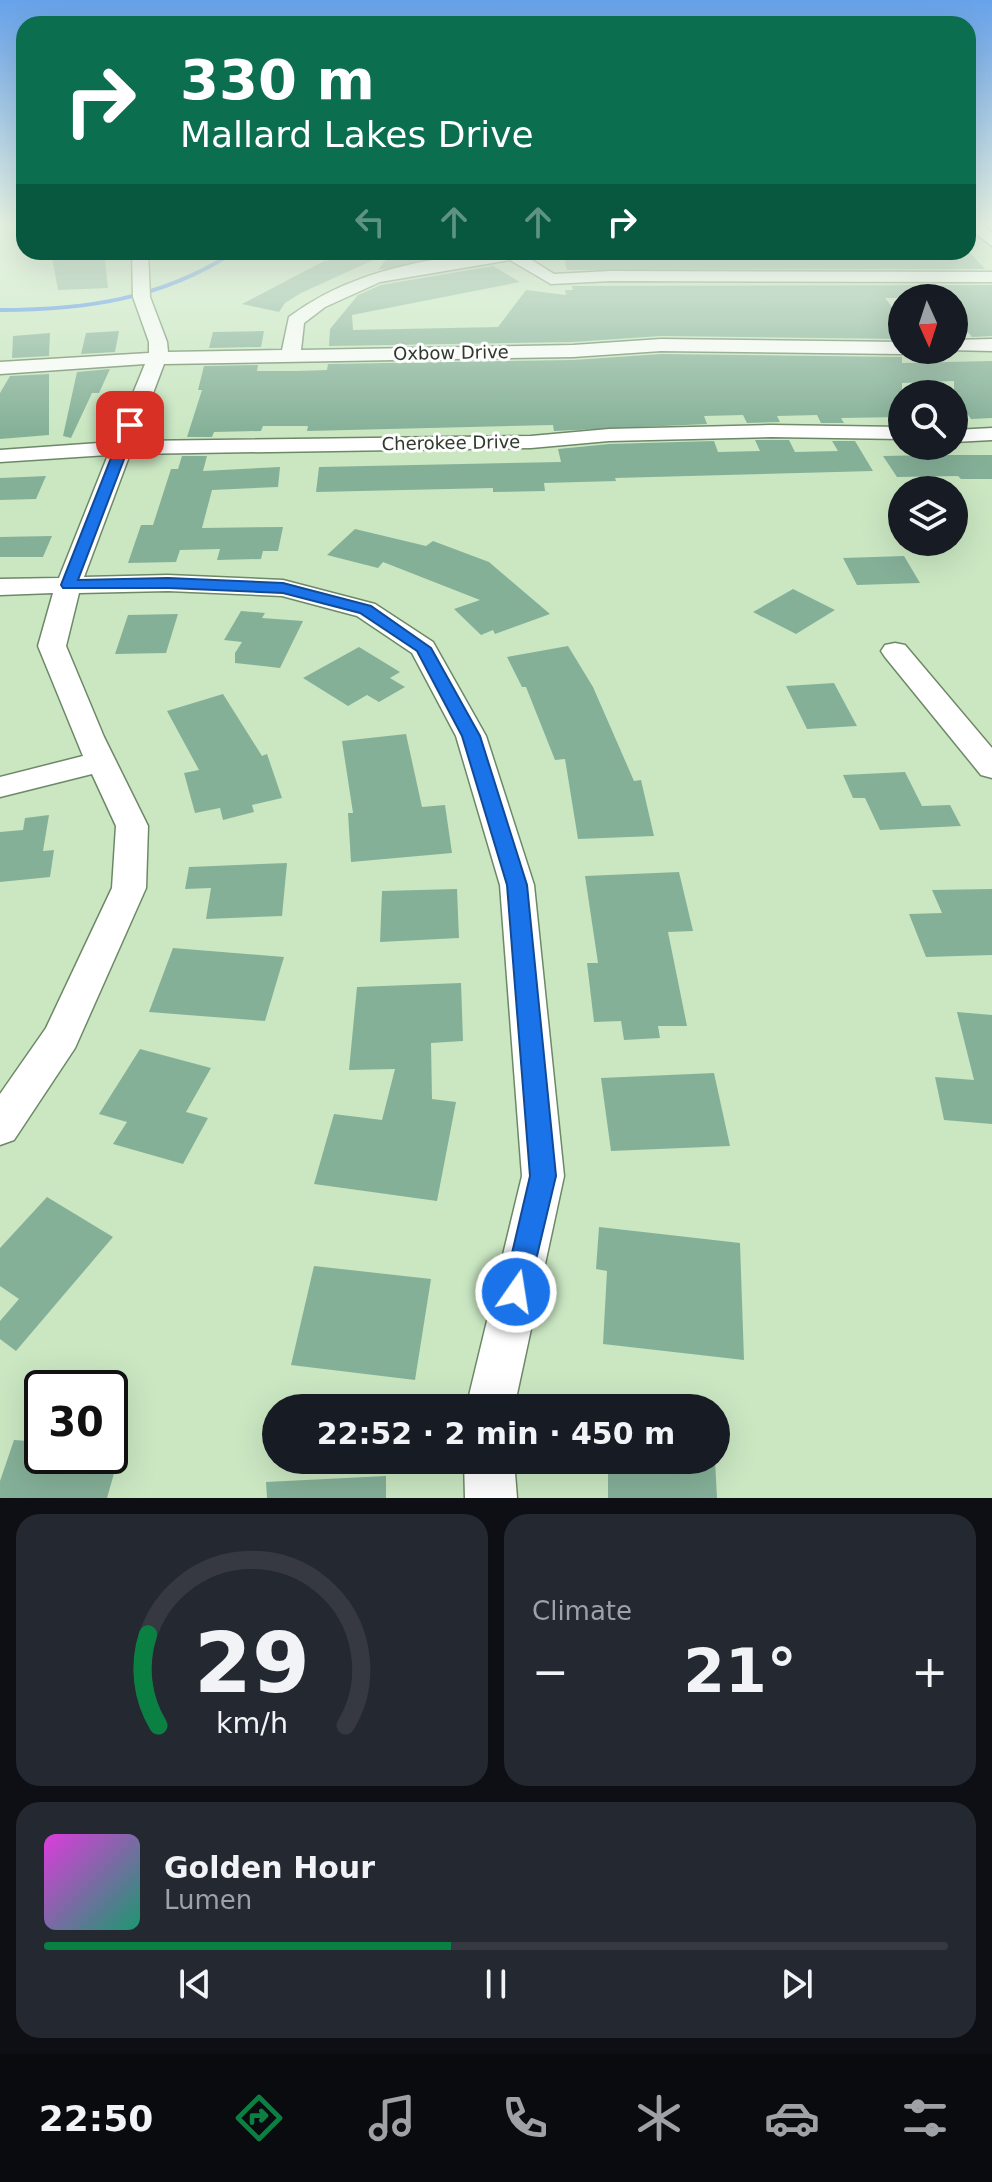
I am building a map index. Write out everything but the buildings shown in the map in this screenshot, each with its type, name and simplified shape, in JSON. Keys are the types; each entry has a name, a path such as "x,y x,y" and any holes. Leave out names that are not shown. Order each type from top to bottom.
{"street":[{"path":"0,1127 61,1037 129,888 132,826 52,646 69,585 160,349 154,323 141,293"},
{"path":"291,356 295,321 313,304 334,293"},
{"name":"Oxbow Drive","path":"0,368 157,358 573,351 661,345 888,348"},
{"path":"968,346 992,345"},
{"name":"Cherokee Drive","path":"0,456 122,448 531,442 609,435 771,431 888,433"},
{"path":"968,435 992,434"},
{"path":"0,587 168,583 283,588 366,610 423,648 471,736 517,885 543,1176 493,1394"},
{"path":"895,651 992,768"},
{"path":"0,787 101,762"},
{"path":"490,1474 491,1498"}],"waterway":[{"path":"0,310 62,308 144,293"}],"route":[{"path":"130,425 69,585 168,583 283,588 366,610 423,648 471,736 517,885 543,1176 516,1292"}]}
